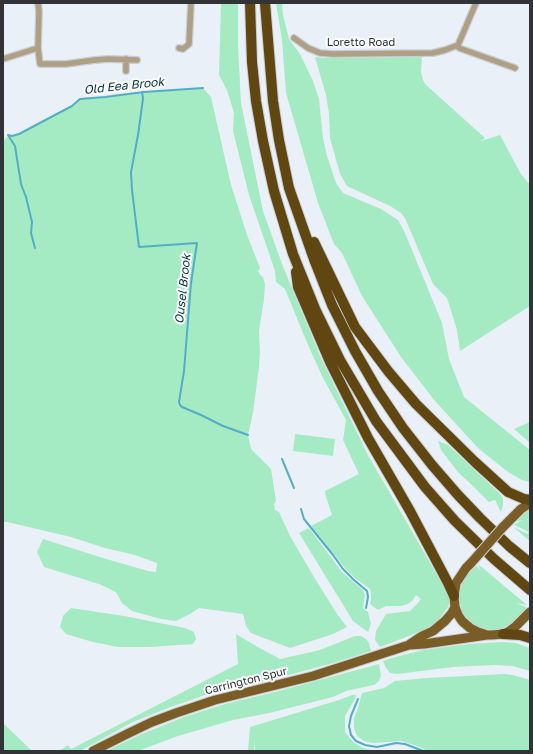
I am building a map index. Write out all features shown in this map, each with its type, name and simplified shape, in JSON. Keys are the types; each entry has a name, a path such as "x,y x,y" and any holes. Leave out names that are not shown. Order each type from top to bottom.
{"highway":[{"path":"250,3 249,15 252,62 256,101 263,141 274,191 293,254 316,311 340,360 376,421 425,487 494,559 530,590"},
{"path":"265,3 273,101 289,188 315,262 335,311 355,351 403,428 458,496 530,563"},
{"path":"279,140 296,195 316,248 355,326 388,371 416,404 469,457 508,492 530,500"},
{"path":"293,254 298,287 330,362 368,438 410,510 454,596"},
{"path":"503,634 520,635 530,638"}],"main road":[{"path":"487,635 470,628 458,615 455,607 454,596 456,583 466,568 521,509 530,503"},
{"name":"Carrington Spur","path":"409,645 422,636 433,631 449,617 455,607"},
{"path":"503,634 515,627 530,612"},
{"name":"Carrington Spur","path":"93,751 152,722 215,700 313,676 409,645 503,634"}],"street":[{"path":"38,3 38,48 40,64 66,64 95,60 137,60"},
{"path":"179,48 183,48 190,44 191,3"},
{"path":"476,3 458,45 459,48 515,68"},
{"name":"Loretto Road","path":"294,38 308,48 326,54 433,53 458,45"},
{"path":"3,59 38,48"},
{"path":"126,59 126,71"}],"green space":[{"path":"221,3 238,3 238,46 241,103 263,211 282,264 321,358 368,455 437,575 446,584 450,599 448,607 438,621 422,631 380,647 375,640 376,631 386,614 410,611 421,599 416,595 408,604 401,606 386,606 378,610 370,604 370,589 355,578 344,567 311,526 332,515 325,491 359,474 343,440 346,420 323,378 285,289 276,282 275,271 249,195 233,131 234,113 227,90 219,75"},
{"path":"276,3 282,3 283,15 289,39 300,54 313,81 319,99 323,138 336,183 343,193 381,209 398,220 405,233 442,323 449,359 464,397 530,450 530,482 522,480 508,472 478,448 435,401 401,357 362,296 342,253 334,244 318,203 286,93 282,40"},
{"path":"315,57 422,57 421,72 425,84 485,138 481,141 500,135 521,174 530,185 530,306 460,351 457,330 447,298 433,284 405,218 401,213 390,206 347,186 340,174 330,138 329,114 326,95"},
{"path":"203,88 211,97 231,185 247,235 260,268 258,271 263,277 265,284 259,331 259,367 253,413 248,435 251,449 271,469 276,501 274,504 275,510 279,512 290,536 314,577 347,627 333,634 290,648 251,633 246,626 243,614 199,608 176,621 161,619 132,611 122,603 116,592 99,584 44,567 37,552 43,539 148,571 156,572 157,563 135,555 105,548 71,537 3,522 3,141 7,137 19,134 72,106 80,99 144,92"},
{"path":"530,422 530,443 514,429"},
{"path":"295,434 335,439 333,456 293,451"},
{"path":"438,441 448,445 498,492 503,498 501,512 495,500 489,502 458,472 441,450"},
{"path":"530,508 530,541 513,527 528,534 529,532 514,525 522,520 514,522"},
{"path":"309,528 342,572 363,590 365,595 363,608 368,612 371,624 368,632 353,621 299,533"},
{"path":"478,564 527,605 516,603 526,607 526,609 512,623 501,629 493,630 479,628 470,622 462,612 459,593 463,580 472,568 473,569 477,566 481,571"},
{"path":"71,608 124,616 185,628 194,632 196,639 193,644 150,647 118,647 93,642 66,634 60,627 63,616"},
{"path":"236,634 280,659 320,650 355,636 361,636 366,639 369,643 371,651 285,676 208,694 131,723 80,751 59,751 68,745 71,749 238,664"},
{"path":"502,642 516,643 530,648 530,671 512,666 495,665 453,667 397,674 390,673 383,661 423,650 469,644"},
{"path":"379,664 381,676 379,681 374,685 346,691 333,697 269,713 233,720 178,736 138,751 106,751 184,717 225,704"},
{"path":"504,674 530,680 530,751 427,751 402,741 373,743 364,741 357,736 354,728 354,718 362,693 384,688 395,681"},
{"path":"356,695 345,716 345,732 353,742 363,748 375,751 255,751 254,740 254,751 248,751 250,727"},
{"path":"3,723 32,751 3,751"}],"waterway":[{"name":"Old Eea Brook","path":"8,135 12,136 19,134 72,106 80,99 144,92 203,88"},
{"name":"Ousel Brook","path":"142,92 143,99 131,172 139,247 197,243 191,283 184,371 179,402 182,407 223,426 248,435"},
{"path":"8,135 15,146 21,184 32,222 31,233 35,248"},
{"name":"Ousel Brook","path":"282,459 294,488"},
{"name":"Ousel Brook","path":"301,509 304,519 343,569 367,591 368,597 366,608"},
{"name":"Ousel Brook","path":"358,699 351,716 349,726 351,735 356,741 365,745 377,747 396,743 405,744 423,751"}]}
